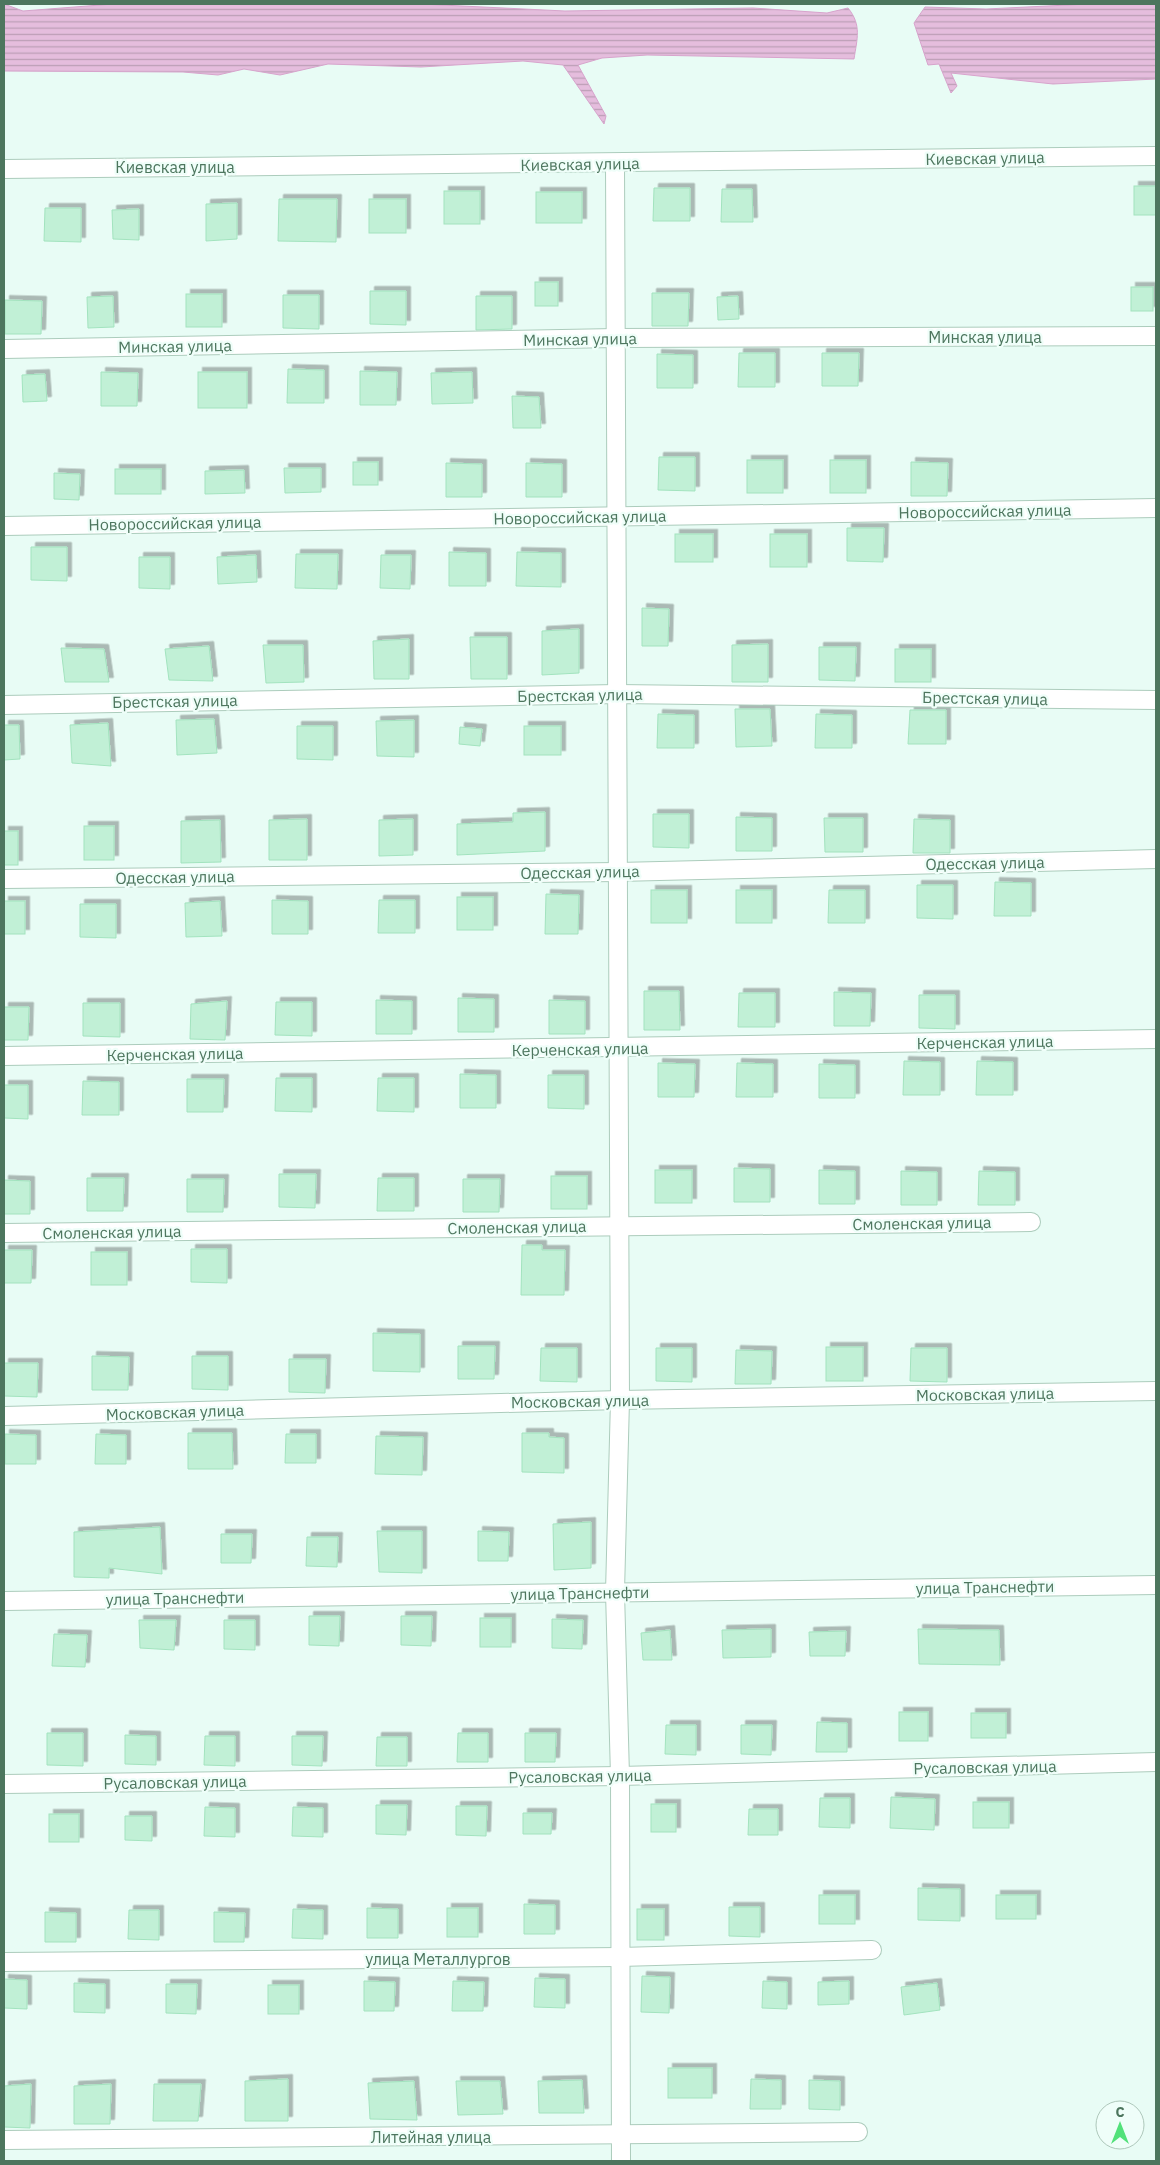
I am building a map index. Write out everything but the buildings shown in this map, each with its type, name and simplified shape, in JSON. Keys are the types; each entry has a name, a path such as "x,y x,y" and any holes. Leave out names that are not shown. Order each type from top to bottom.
{"street":[{"name":"Киевская улица","path":"4,169 1156,156"},
{"path":"615,163 620,1400 615,1592 620,1776 621,2161"},
{"name":"Минская улица","path":"4,349 615,338 1156,336"},
{"name":"Новороссийская улица","path":"4,526 1156,508"},
{"name":"Брестская улица","path":"4,704 617,694 1156,700"},
{"name":"Одесская улица","path":"4,879 618,872 1156,859"},
{"name":"Керченская улица","path":"4,1056 1156,1039"},
{"name":"Смоленская улица","path":"4,1233 1031,1222"},
{"name":"Московская улица","path":"4,1416 620,1400 1156,1391"},
{"name":"улица Транснефти","path":"4,1601 1156,1585"},
{"name":"Русаловская улица","path":"4,1784 620,1776 1156,1762"},
{"name":"улица Металлургов","path":"4,1962 620,1958 872,1950"},
{"name":"Литейная улица","path":"4,2140 621,2136 858,2132"}],"shaded area":[{"path":"4,4 23,11 113,4 421,4 565,11 753,8 827,13 848,8 855,20 857,32 854,59 647,55 602,58 578,65 606,116 604,124 563,65 523,61 421,67 328,64 280,75 244,69 218,75 183,72 4,71"},
{"path":"1088,4 1156,4 1156,79 1053,84 951,73 957,86 951,93 939,64 928,65 914,23 925,7 986,9"}]}
